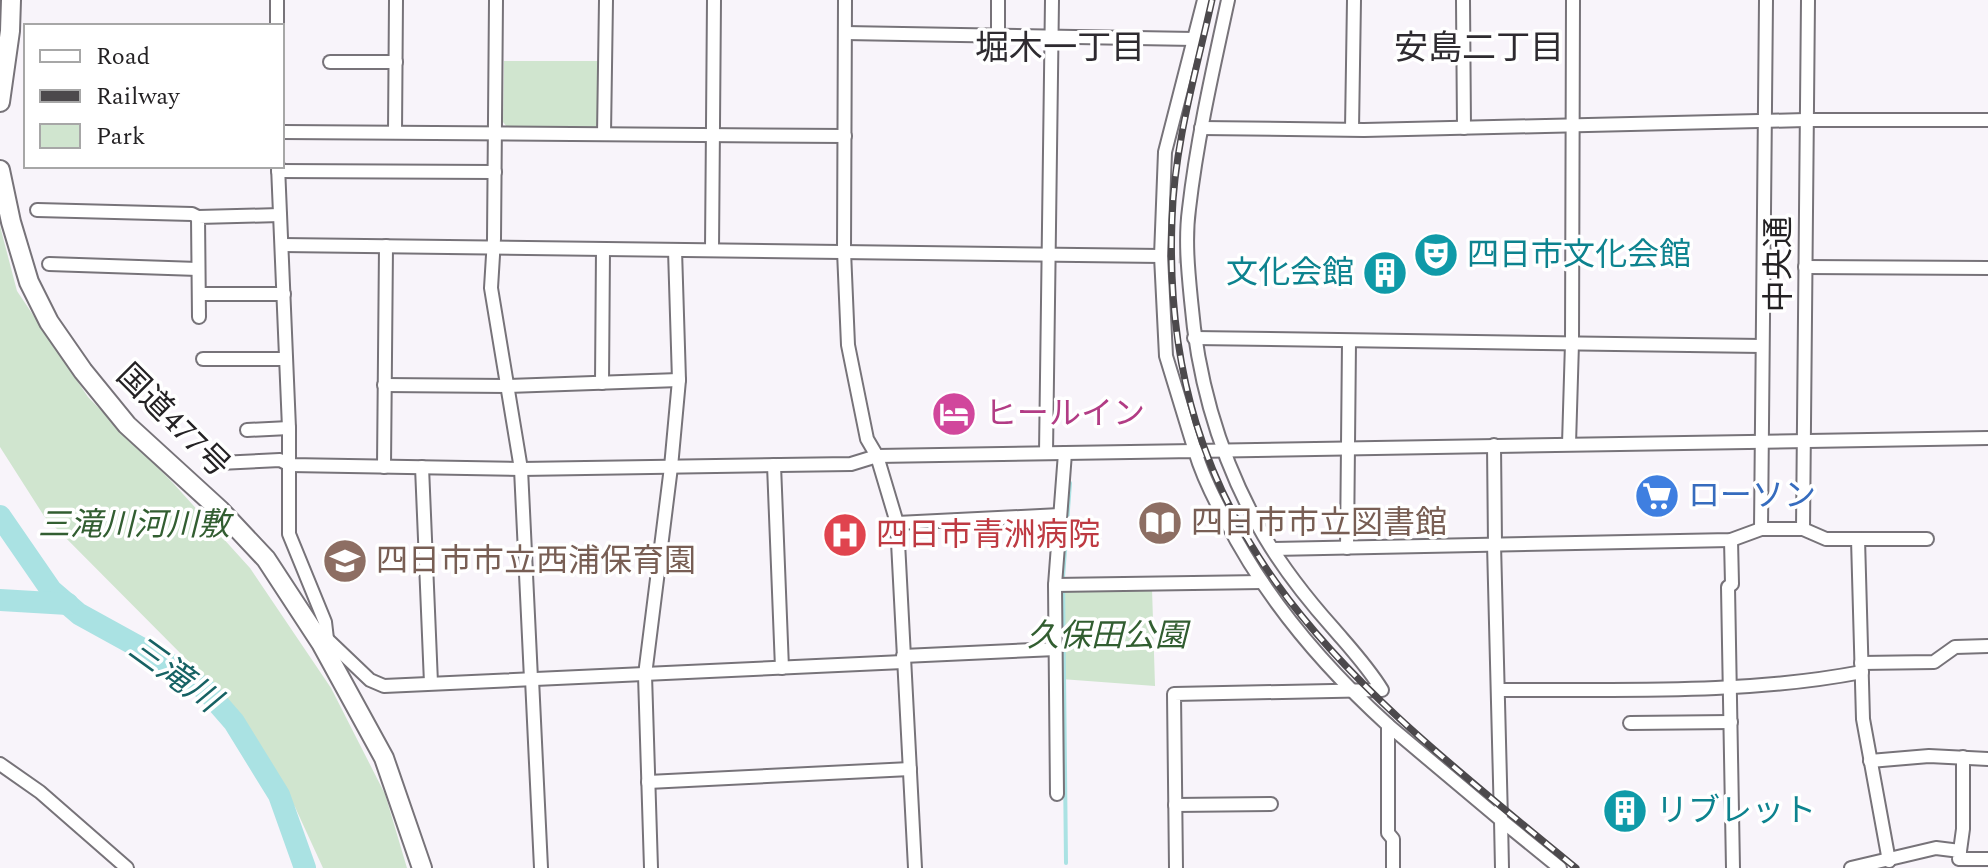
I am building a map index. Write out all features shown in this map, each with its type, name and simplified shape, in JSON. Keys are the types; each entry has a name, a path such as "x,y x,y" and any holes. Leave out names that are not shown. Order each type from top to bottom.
{"highway":[{"path":"0,102 11,0"},
{"name":"国道477号","path":"0,170 29,282 49,322 83,371 127,425 220,510 266,559 324,641 384,758 422,868"}],"street":[{"path":"277,0 277,24"},
{"path":"395,132 396,0"},
{"path":"496,0 491,288 521,469 541,868"},
{"path":"604,134 606,0"},
{"path":"712,249 714,0"},
{"path":"845,0 844,251 848,345 867,439 877,456 897,523 915,868"},
{"path":"998,0 998,36"},
{"path":"1046,453 1052,0"},
{"path":"1204,0 1165,152 1161,256 1166,356 1200,468 1240,549 1262,582 1293,626 1351,691 1560,868"},
{"path":"1176,868 1174,694 1382,690 1369,669 1318,610 1273,549 1242,494 1223,450 1207,400 1194,338 1187,258 1189,211 1201,128 1228,0"},
{"path":"1352,129 1354,0"},
{"path":"1463,0 1464,128"},
{"path":"1569,444 1573,0"},
{"name":"中央通","path":"1761,529 1766,0"},
{"name":"中央通","path":"1803,529 1808,0"},
{"path":"845,33 1195,39"},
{"path":"330,62 396,62"},
{"path":"1201,128 1464,128 1806,120 1988,120"},
{"path":"284,132 845,136"},
{"path":"495,172 278,169 289,428 289,534 325,622 324,641 377,684 782,668 1056,649"},
{"path":"37,210 192,214 198,217 280,215"},
{"path":"198,217 199,317"},
{"path":"282,245 1161,256"},
{"path":"384,467 386,246"},
{"path":"602,383 603,249"},
{"path":"651,868 645,675 679,380 675,250"},
{"path":"49,264 198,269"},
{"path":"1805,267 1988,268"},
{"path":"199,294 284,294"},
{"path":"1194,338 1762,346"},
{"path":"1347,548 1349,342"},
{"path":"203,359 286,359"},
{"path":"384,385 507,386 679,380"},
{"path":"247,430 289,428"},
{"path":"219,463 280,460 290,465 384,467 671,467 851,464 877,456 1988,438"},
{"path":"1494,445 1502,868"},
{"path":"1057,794 1056,649 1065,453"},
{"path":"774,465 782,668"},
{"path":"422,467 431,683"},
{"path":"897,523 1060,515"},
{"path":"1273,549 1731,540 1761,529 1803,529 1826,539 1927,539"},
{"path":"1858,539 1863,719 1889,861"},
{"path":"1731,540 1732,584 1728,587 1733,868"},
{"path":"1060,585 1262,582"},
{"path":"1498,690 1805,683 1861,668 1934,662 1955,647 1988,646"},
{"path":"1630,723 1731,722"},
{"path":"1388,725 1388,833 1393,839 1393,868"},
{"path":"1870,761 1963,757 1988,759"},
{"path":"1959,859 1963,829 1963,757"},
{"path":"0,764 40,792 127,868"},
{"path":"648,782 910,769"},
{"path":"1175,805 1271,804"},
{"path":"1851,868 1936,848 1959,859 1988,859"}],"green space":[{"path":"504,61 599,61 598,124 594,129 507,127 503,122"},
{"name":"三滝川河川敷","path":"0,226 17,291 88,397 173,483 250,568 331,688 385,794 407,868 323,868 295,807 198,671 44,516 0,447"},
{"name":"久保田公園","path":"1066,588 1152,588 1155,686 1061,679 1060,591"}],"waterway":[{"path":"1066,863 1063,577 1070,483"},
{"name":"三滝川","path":"0,516 51,590 79,614 168,663 207,691 234,722 279,795 305,868"},
{"path":"0,600 68,604"}],"tunnel":[{"path":"1161,256 1187,258"}],"railway":[{"path":"1212,0 1181,137 1172,220 1177,332 1199,431 1235,518 1286,595 1347,667 1417,734 1576,868"}],"place":[{"name":"四日市文化会館","path":"1436,255"},
{"name":"文化会館","path":"1385,273"},
{"name":"ヒールイン","path":"954,414"},
{"name":"ローソン","path":"1657,496"},
{"name":"四日市市立図書館","path":"1160,523"},
{"name":"四日市青洲病院","path":"845,535"},
{"name":"四日市市立西浦保育園","path":"345,561"},
{"name":"リブレット","path":"1625,811"}],"district":[{"name":"堀木一丁目","path":"1060,49"},
{"name":"安島二丁目","path":"1479,49"}]}
